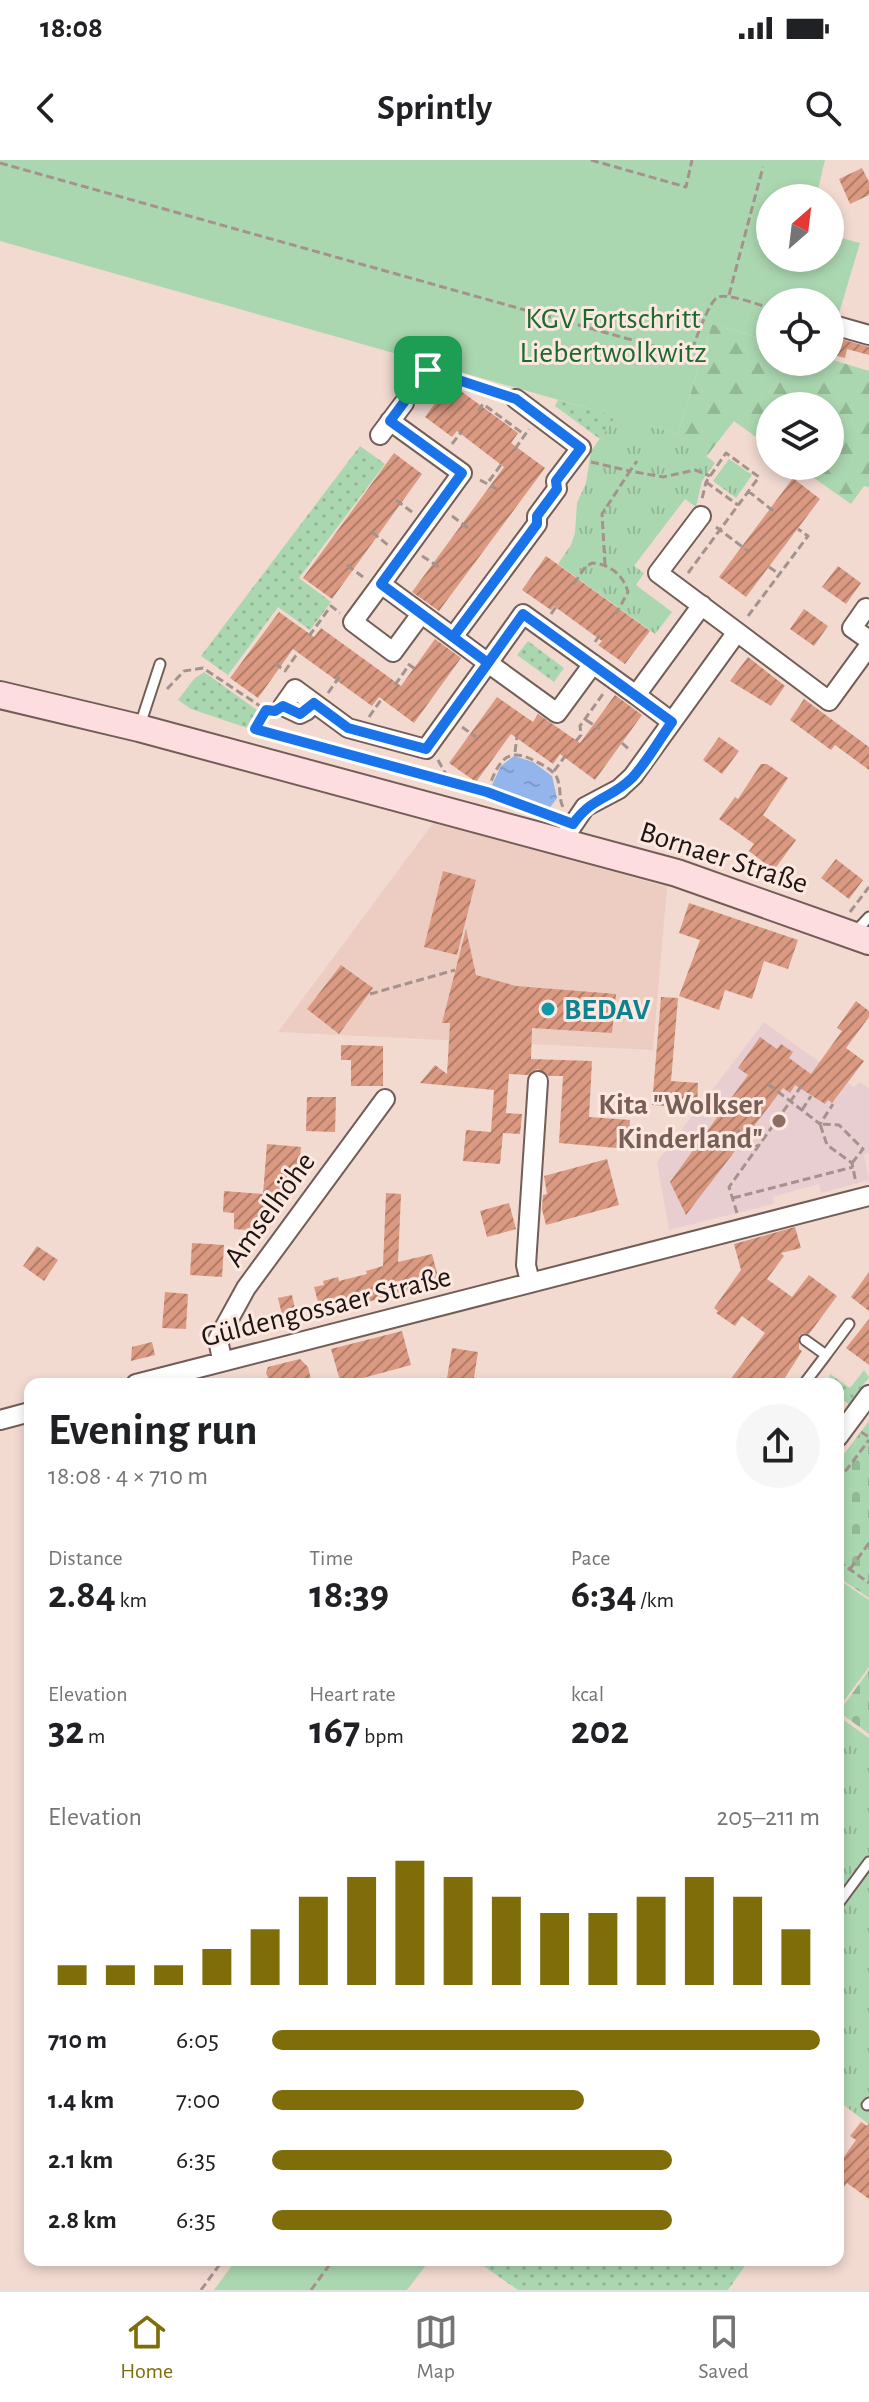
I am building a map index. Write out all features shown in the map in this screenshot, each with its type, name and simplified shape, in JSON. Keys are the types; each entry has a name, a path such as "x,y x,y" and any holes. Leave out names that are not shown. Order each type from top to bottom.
{"main road":[{"name":"Bornaer Straße","path":"0,695 567,825 677,873 858,930"}],"street":[{"path":"844,328 869,335"},
{"path":"453,637 537,524 537,516 557,489 556,481 581,448 516,399"},
{"path":"404,403 385,428 462,473 353,622 393,652 421,614"},
{"path":"701,516 658,573 829,701 869,643 852,628 866,608"},
{"path":"381,584 557,713 593,664"},
{"path":"636,695 702,605"},
{"path":"274,708 295,689 348,728 426,749 523,614 672,722"},
{"path":"567,825 585,807 619,789 633,776 737,632"},
{"path":"530,1282 526,1265 538,1081"},
{"name":"Amselhöhe","path":"222,1360 218,1339 246,1288 385,1099"},
{"name":"Güldengossaer Straße","path":"158,1378 530,1282 862,1189"},
{"path":"844,1427 869,1395"},
{"path":"0,1420 24,1414"}],"lane":[{"path":"139,728 160,664"},
{"path":"809,1378 849,1324"},
{"path":"805,1340 826,1355"},
{"path":"844,1896 869,1862"}],"path":[{"path":"591,160 686,187 692,160"},
{"path":"0,163 682,354 692,350 712,303 719,297 728,296 756,304"},
{"path":"728,296 763,167"},
{"path":"404,403 428,370 516,399"},
{"path":"478,411 483,404 525,435"},
{"path":"515,449 538,416"},
{"path":"677,587 720,530 748,491 759,477 726,453 706,482 699,509 701,516 720,530 748,551"},
{"path":"574,458 663,477 695,470 710,476"},
{"path":"605,565 601,521 609,500 637,461"},
{"path":"488,483 503,462"},
{"path":"706,482 738,505"},
{"path":"748,491 776,513"},
{"path":"605,497 609,500"},
{"path":"737,632 808,536 798,529"},
{"path":"574,584 585,567 592,563 605,565 618,574 628,592 616,614"},
{"path":"769,567 779,574"},
{"path":"309,636 331,606 353,622"},
{"path":"275,663 285,671 299,651"},
{"path":"395,685 409,665"},
{"path":"176,677 192,668 203,668 274,708 255,729 487,792 567,825"},
{"path":"576,741 581,735 580,726 614,680"},
{"path":"586,719 600,729"},
{"path":"459,725 476,737"},
{"path":"515,753 517,736"},
{"path":"426,749 437,757 450,782"},
{"path":"487,792 500,764 508,755 515,753 531,759 553,772 559,783 560,802 567,825"},
{"path":"553,772 566,755"},
{"path":"858,930 869,887"},
{"path":"370,994 455,970"},
{"path":"768,1084 820,1124 827,1145 853,1165 862,1189"},
{"path":"737,1213 729,1187 802,1085"},
{"path":"802,1110 811,1096"},
{"path":"820,1124 833,1104"},
{"path":"820,1124 839,1125 863,1149"},
{"path":"737,1130 758,1147"},
{"path":"733,1198 853,1165 863,1149 869,1147"},
{"path":"844,1473 869,1440"},
{"path":"849,1569 869,1543"},
{"path":"844,1565 869,1583"},
{"path":"201,2290 219,2266"},
{"path":"311,2290 329,2266"}],"shaded area":[{"path":"434,822 667,887 653,1050 278,1032"},
{"name":"Kita \"Wolkser Kinderland\"","path":"764,1022 854,1087 859,1082 869,1088 869,1153 864,1155 869,1180 821,1193 819,1184 773,1197 773,1204 669,1230 657,1162"}],"green space":[{"name":"KGV Fortschritt Liebertwolkwitz","path":"0,160 825,160 819,184 756,184 756,272 844,272 844,239 860,243 844,297 844,288 756,288 756,337 712,324 678,434 0,241"},
{"path":"712,324 756,337 756,376 844,376 844,363 869,371 869,487 864,486 851,504 817,480 844,480 844,392 756,392 756,437 734,421 706,457 678,434"},
{"path":"558,400 616,416 600,439 555,406"},
{"path":"616,416 678,434 715,463 702,481 696,507 685,499 634,566 644,573 636,585 672,612 655,634 558,564 575,533 577,503 586,483 591,451"},
{"path":"360,446 385,464 299,578 331,602 310,630 278,607 228,675 201,656"},
{"path":"729,459 752,475 736,498 713,481"},
{"path":"528,641 564,668 554,682 517,655"},
{"path":"204,672 260,712 250,729 191,709 178,700 194,679"},
{"path":"864,1370 869,1377 849,1404 844,1401 844,1384 850,1388"},
{"path":"869,1421 869,1598 844,1581 844,1454"},
{"path":"844,1583 869,1600 869,1667 844,1701"},
{"path":"869,1670 869,1734 844,1716 844,1705"},
{"path":"844,1720 869,1738 869,2124 844,2105"},
{"path":"232,2266 425,2266 407,2290 214,2290"},
{"path":"484,2266 745,2266 728,2290 518,2290"}],"water":[{"path":"514,756 533,762 552,776 557,798 549,809 496,792 491,787 501,766"}],"building":[{"path":"862,168 869,182 869,195 850,204 844,184 839,179"},
{"path":"844,340 869,347 869,355 847,349 845,358"},
{"path":"450,383 518,433 511,443 545,468 439,611 412,592 504,467 457,431 452,437 425,417"},
{"path":"394,453 422,474 332,599 303,578"},
{"path":"792,480 820,499 746,597 719,577"},
{"path":"546,556 650,631 625,664 598,645 602,641 554,606 551,610 522,590"},
{"path":"838,566 861,583 846,604 822,587"},
{"path":"804,609 828,626 814,646 790,629"},
{"path":"279,612 314,637 321,628 401,686 435,639 461,658 414,723 379,697 372,706 293,649 258,698 230,678"},
{"path":"748,657 785,686 771,706 730,681"},
{"path":"615,695 642,715 595,780 560,754 553,764 511,734 476,782 449,763 497,697 533,722 538,714 580,743"},
{"path":"804,699 869,747 869,770 835,745 831,750 790,720"},
{"path":"719,737 739,751 722,774 703,760"},
{"path":"761,764 767,764 788,778 763,815 796,840 774,870 749,851 754,844 719,819 735,797 738,799"},
{"path":"836,859 863,880 849,899 821,878"},
{"path":"443,871 476,880 457,955 424,947"},
{"path":"689,903 798,940 788,969 764,961 752,999 725,990 719,1010 679,996 700,940 679,933"},
{"path":"466,929 476,975 516,986 616,994 612,1033 532,1028 531,1059 592,1061 589,1117 630,1120 628,1149 559,1143 563,1076 549,1076 538,1069 528,1075 509,1074 506,1113 522,1114 520,1134 503,1133 500,1164 463,1161 466,1130 491,1132 494,1090 420,1083 435,1065 447,1074 450,1023 442,1023"},
{"path":"341,965 373,988 339,1034 307,1009"},
{"path":"661,997 678,998 671,1081 698,1083 697,1108 652,1105"},
{"path":"856,1001 869,1011 869,1017 846,1048 864,1061 832,1103 828,1100 825,1104 795,1085 790,1093 783,1088 686,1215 670,1182 748,1075 738,1068 760,1037 777,1049 781,1044 793,1052 789,1058 811,1074 842,1031 837,1028"},
{"path":"341,1045 383,1046 383,1086 351,1086 351,1060 341,1060"},
{"path":"307,1097 336,1097 335,1132 306,1131"},
{"path":"267,1144 301,1147 298,1183 283,1181 282,1212 262,1212 261,1231 234,1229 234,1213 223,1212 224,1191 263,1194"},
{"path":"607,1159 619,1205 546,1225 542,1209 543,1195 547,1194 544,1176"},
{"path":"386,1193 401,1194 398,1262 432,1254 440,1284 321,1313 314,1287 324,1285 323,1281 338,1277 339,1281 367,1274 366,1271 383,1266"},
{"path":"509,1203 516,1229 487,1237 480,1211"},
{"path":"795,1227 801,1248 781,1253 784,1256 767,1279 792,1297 809,1275 837,1296 809,1334 799,1336 799,1349 802,1351 785,1378 731,1378 765,1333 742,1316 735,1326 716,1313 718,1311 714,1308 741,1270 734,1244"},
{"path":"192,1243 224,1245 222,1277 190,1275"},
{"path":"37,1246 58,1260 44,1281 23,1266"},
{"path":"869,1272 869,1311 851,1297"},
{"path":"165,1292 188,1294 186,1329 162,1328"},
{"path":"292,1295 297,1319 284,1323 278,1298"},
{"path":"869,1319 869,1365 846,1348"},
{"path":"402,1331 411,1365 363,1378 339,1378 331,1349"},
{"path":"152,1342 155,1355 131,1361 132,1347"},
{"path":"452,1348 478,1352 474,1378 447,1378"},
{"path":"300,1359 308,1367 311,1378 268,1378 268,1367"},
{"path":"861,2122 867,2126 869,2123 869,2199 847,2183 844,2187 844,2157 856,2140 850,2136"}],"place":[{"name":"BEDAV","path":"548,1009"},
{"name":"Kita \"Wolkser Kinderland\"","path":"779,1121"}],"route":[{"path":"428,370 390,421 462,473 381,584 488,663 426,749 348,728 314,703 300,714 283,706 275,711 266,710 255,729 487,792 573,824 585,807 619,789 633,776 672,722 523,614 488,663 453,637 537,524 537,516 557,489 556,481 581,448 516,399 428,370"}]}
